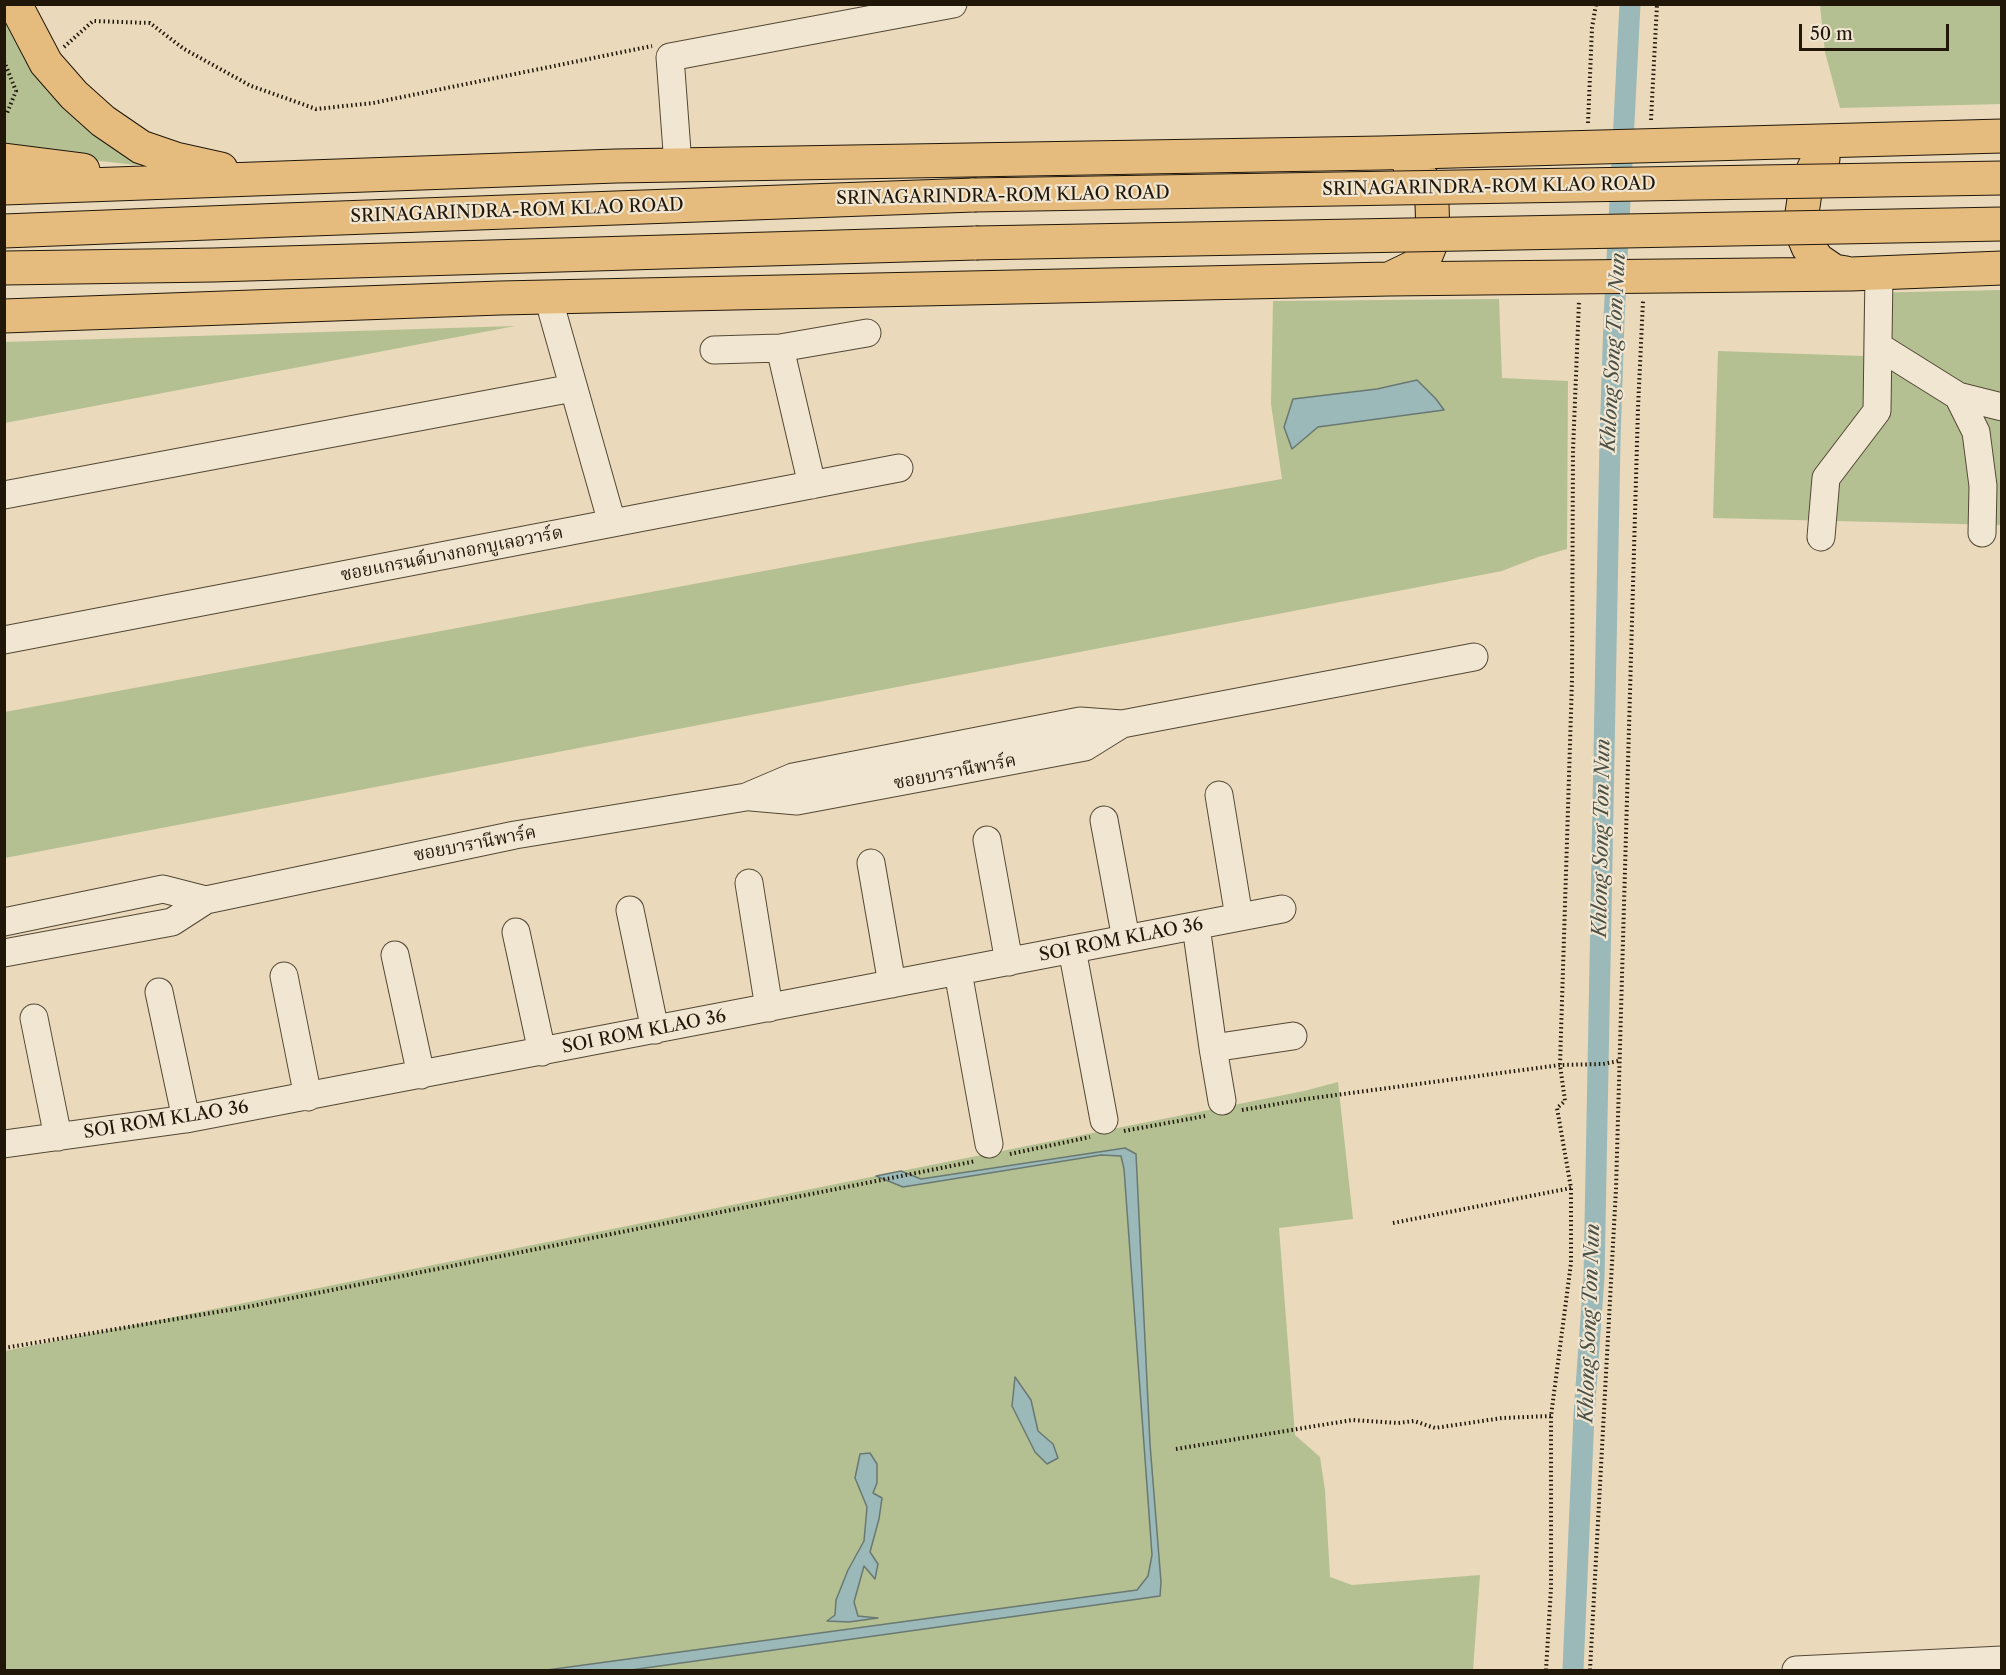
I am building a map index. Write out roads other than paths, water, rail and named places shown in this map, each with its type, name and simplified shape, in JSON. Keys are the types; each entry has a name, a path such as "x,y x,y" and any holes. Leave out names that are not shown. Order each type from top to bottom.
{"main road":[{"path":"15,4 46,63 74,96 103,121 141,147 209,168 244,172 382,174"},
{"name":"SRINAGARINDRA-ROM KLAO ROAD","path":"382,174 616,166 1381,153 2001,136"},
{"path":"1851,141 1827,154 1814,168 1806,186 1801,220 1803,235 1818,261 1834,271 1865,273"},
{"path":"1381,153 1411,168 1426,183 1434,220 1433,238 1427,254 1414,267 1389,279"},
{"path":"4,160 149,176 222,181"},
{"path":"285,220 616,166"},
{"path":"4,188 382,174"},
{"name":"SRINAGARINDRA-ROM KLAO ROAD","path":"13,231 974,195 2001,178"},
{"path":"14,268 214,265 976,243 2001,224"},
{"path":"214,265 398,284 501,298"},
{"path":"4,316 501,298 1389,279 1865,273 2001,268"}],"street":[{"path":"678,165 670,57 953,4"},
{"path":"1821,537 1826,478 1877,411 1878,346 1865,273"},
{"path":"549,297 612,523"},
{"path":"714,350 780,348 867,333"},
{"path":"1878,346 1958,396 2001,407"},
{"path":"780,348 812,485"},
{"path":"4,495 573,388"},
{"path":"1958,396 1976,432 2001,465"},
{"path":"1976,432 1983,486 1982,532"},
{"name":"ซอยแกรนด์บางกอกบูเลอวาร์ด","path":"4,640 899,468"},
{"name":"ซอยบารานีพาร์ค","path":"4,953 172,922 206,900 515,836 746,797 797,801 1085,747 1122,724 1474,657"},
{"path":"1219,795 1239,917"},
{"path":"1104,820 1126,939"},
{"path":"987,840 1009,962"},
{"path":"871,863 892,984"},
{"path":"749,883 769,1008"},
{"name":"ซอยบารานีพาร์ค","path":"4,922 164,889 206,900"},
{"name":"SOI ROM KLAO 36","path":"4,1144 186,1119 308,1097 1282,909"},
{"path":"630,910 655,1030"},
{"path":"1196,926 1222,1109"},
{"path":"516,932 542,1052"},
{"path":"1072,950 1105,1130"},
{"path":"395,955 421,1075"},
{"path":"958,972 989,1153"},
{"path":"284,976 308,1097"},
{"path":"159,993 186,1119"},
{"path":"34,1018 58,1137"},
{"path":"1213,1048 1293,1036"},
{"path":"1796,1671 2001,1659"}],"water":[{"path":"1417,380 1444,410 1318,427 1292,449 1284,427 1293,399 1377,389"},
{"path":"1125,1148 1136,1154 1160,1596 631,1670 547,1670 1137,1590 1148,1576 1152,1555 1124,1169 1121,1156 1101,1155 903,1187 876,1176 901,1171 921,1179"},
{"path":"1015,1377 1031,1400 1038,1431 1053,1444 1058,1458 1047,1464 1035,1452 1012,1406"},
{"path":"870,1453 877,1464 877,1483 873,1493 882,1498 870,1552 878,1564 875,1579 864,1566 854,1602 858,1616 878,1618 849,1622 827,1621 835,1615 836,1600 848,1570 864,1541 867,1507 855,1478 860,1454"}],"waterway":[{"name":"Khlong Song Ton Nun","path":"1573,1670 1584,1415 1594,1277 1610,441 1630,4"}]}
